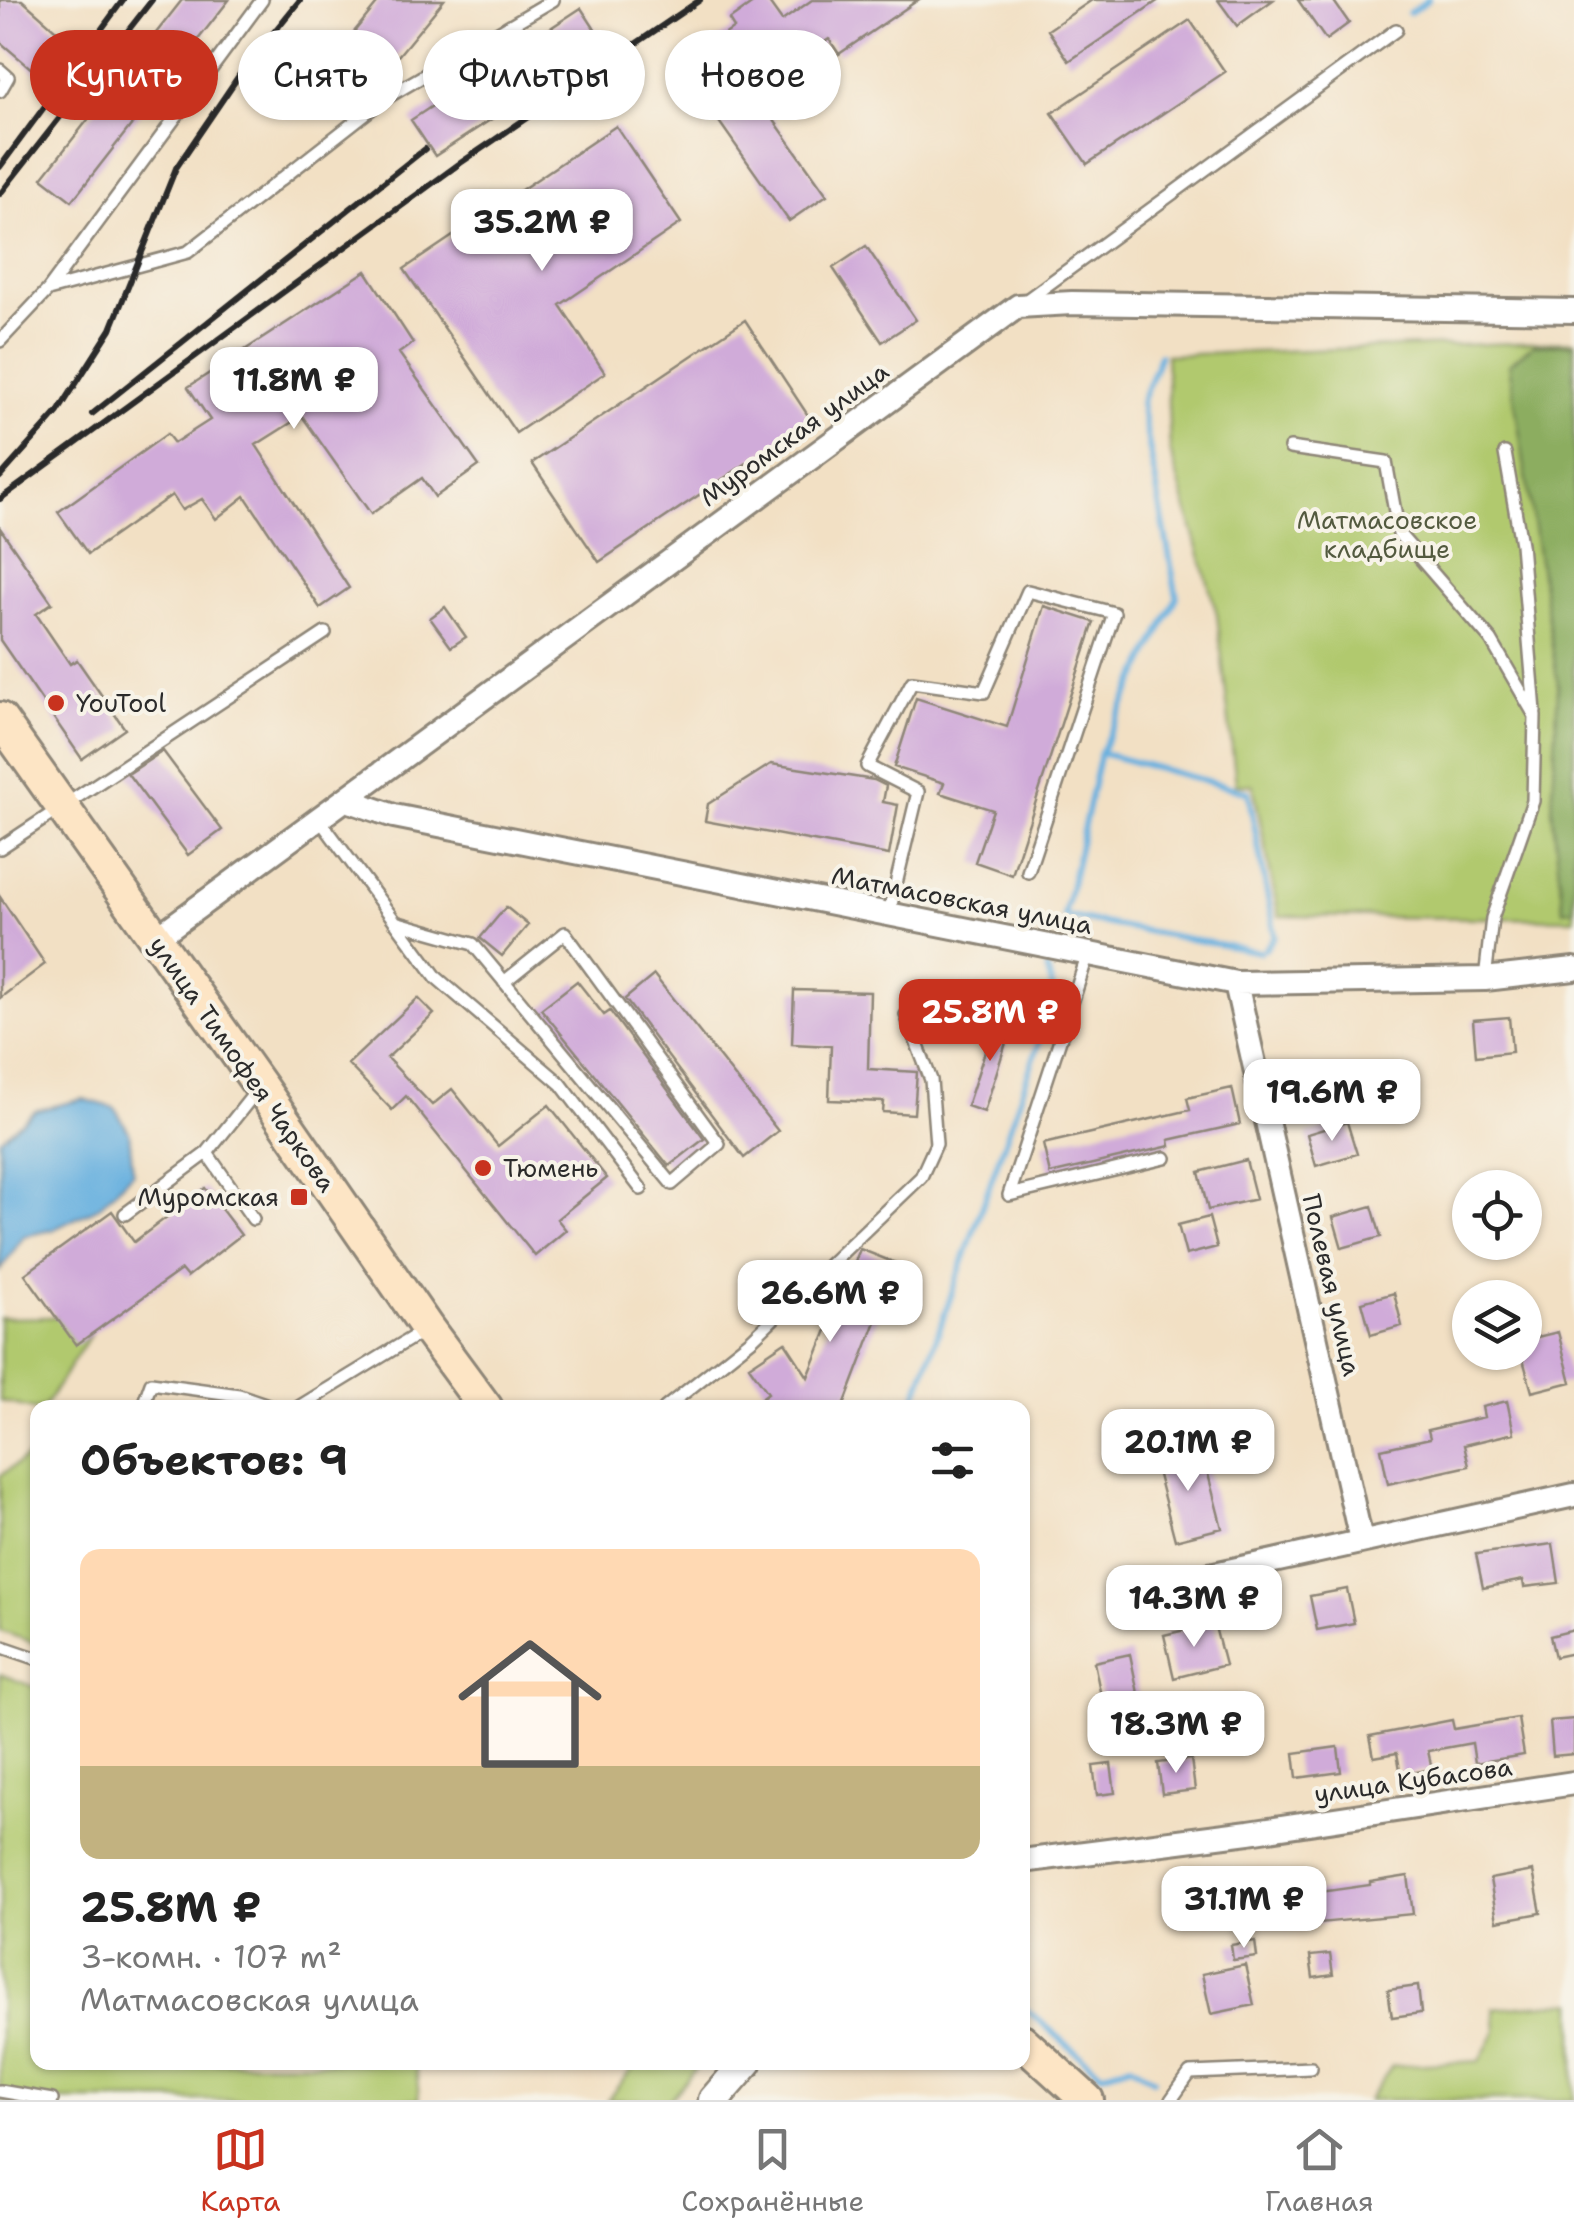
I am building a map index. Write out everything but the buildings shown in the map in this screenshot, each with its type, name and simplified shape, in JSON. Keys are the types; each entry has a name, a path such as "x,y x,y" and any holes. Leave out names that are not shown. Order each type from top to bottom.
{"main road":[{"name":"улица Тимофея Чаркова","path":"0,719 480,1400"},
{"path":"1030,2048 1086,2100"}],"street":[{"path":"1018,306 1072,303 1574,311"},
{"name":"Муромская улица","path":"156,938 1018,306"},
{"name":"Матмасовская улица","path":"346,800 394,816 1236,983 1485,979 1574,969"},
{"name":"Полевая улица","path":"1236,983 1361,1540"},
{"path":"1146,1589 1574,1495"},
{"name":"улица Кубасова","path":"1030,1860 1574,1784"},
{"path":"714,2100 740,2070"}],"lane":[{"path":"0,341 48,290 262,0"},
{"path":"48,290 188,252 384,99 552,0"},
{"path":"1018,306 1396,30"},
{"path":"0,70 8,77 0,91"},
{"path":"1290,448 1386,462 1399,534 1491,640 1536,716"},
{"path":"1485,979 1492,918 1534,801 1536,716 1521,544 1506,453"},
{"path":"888,913 918,792 866,766 912,682 984,692 1028,592 1114,613 1028,872"},
{"path":"0,848 325,632"},
{"path":"320,820 438,978 561,1084 640,1188"},
{"path":"396,922 473,944 504,982 672,1184 719,1144 565,934 504,982"},
{"path":"1088,954 1009,1195 1165,1158"},
{"path":"676,1400 752,1338 922,1177 936,1144 930,1080 906,1015"},
{"path":"124,1214 207,1153 260,1086"},
{"path":"207,1153 254,1219"},
{"path":"310,1400 427,1328"},
{"path":"145,1400 150,1383 232,1400"},
{"path":"0,1646 30,1656"},
{"path":"1170,2100 1190,2073 1311,2068"},
{"path":"0,2091 52,2100"}],"green space":[{"name":"Матмасовское кладбище","path":"1574,341 1574,919 1279,916 1253,785 1236,784 1217,614 1170,451 1166,355"},
{"path":"1574,344 1574,909 1563,910 1552,809 1558,686 1509,364 1533,345"},
{"path":"102,1316 48,1400 30,1400 30,1408 0,1401 0,1318"},
{"path":"30,1455 30,1642 0,1631 0,1476"},
{"path":"0,1674 30,1685 30,2070 417,2070 419,2100 0,2100"},
{"path":"1574,2002 1574,2100 1368,2100 1392,2066 1480,2061 1496,2031 1494,2008"},
{"path":"631,2070 694,2070 669,2100 607,2100"}],"water":[{"path":"83,1099 115,1108 129,1132 133,1172 99,1207 52,1230 24,1236 0,1270 0,1139 35,1111"}],"waterway":[{"path":"1409,13 1428,0"},
{"path":"1160,355 1141,403 1177,597 1100,753 1064,916 1260,952"},
{"path":"1100,753 1248,792 1275,936 1265,949"},
{"path":"915,1400 1055,997 1047,969"},
{"path":"1030,2013 1102,2074 1131,2065 1153,2079"}],"railway":[{"path":"0,167 123,0"},
{"path":"0,194 152,0"},
{"path":"0,477 58,412 111,329 176,168 240,74 300,0"},
{"path":"0,499 459,164 700,0"},
{"path":"92,414 425,149"}],"place":[{"name":"YouTool","path":"56,703"},
{"name":"Тюмень","path":"483,1168"},
{"name":"Муромская","path":"299,1197"}]}
